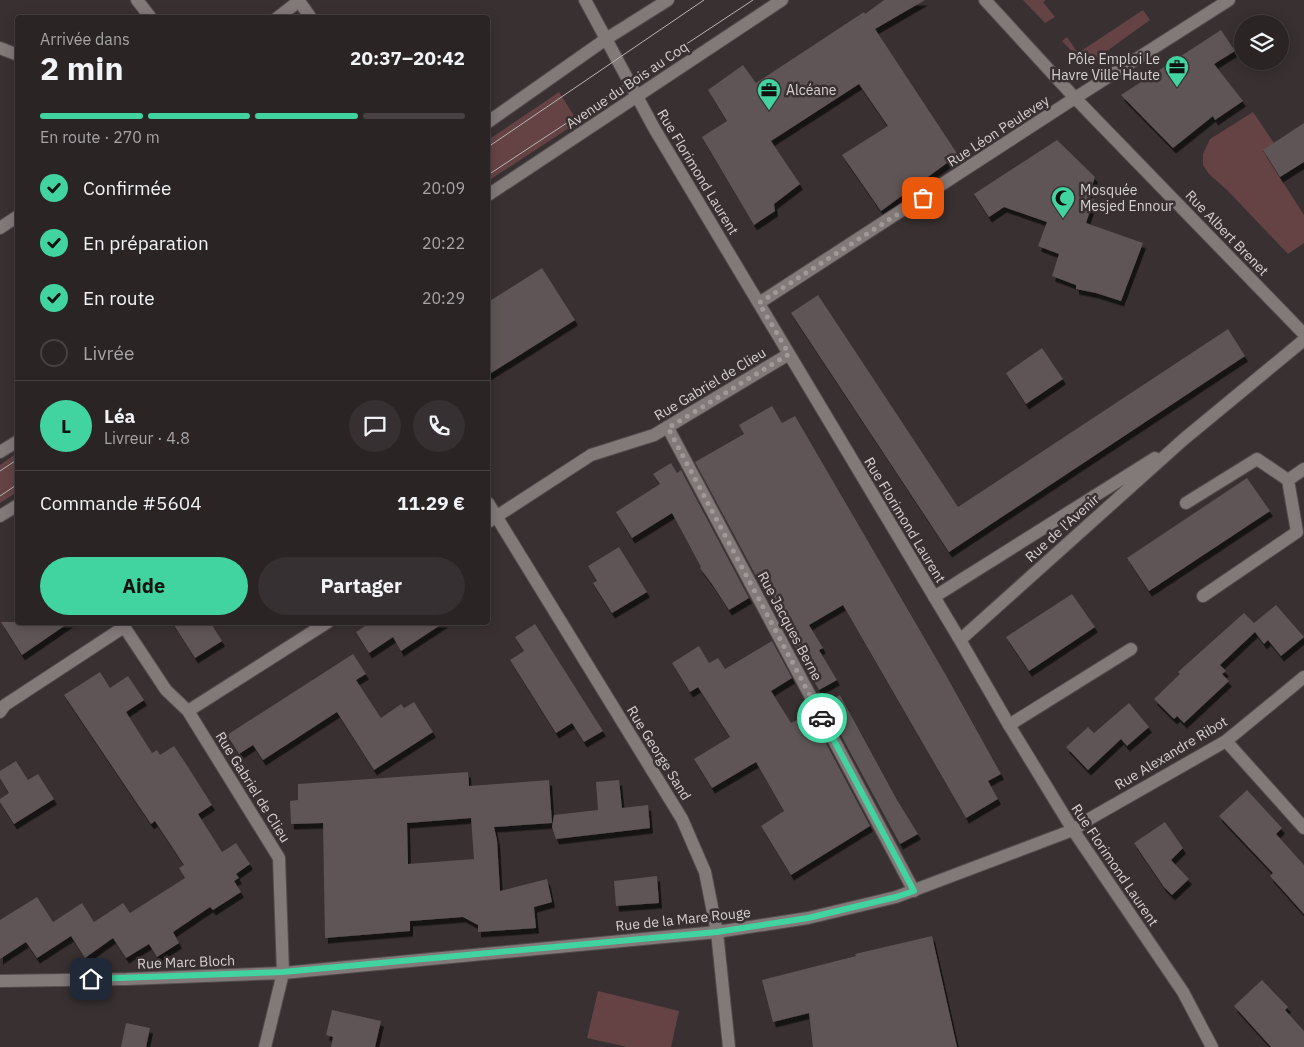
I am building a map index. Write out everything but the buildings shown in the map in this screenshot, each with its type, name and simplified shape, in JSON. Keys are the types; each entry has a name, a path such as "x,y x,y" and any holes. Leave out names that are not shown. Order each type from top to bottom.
{"street":[{"path":"137,0 149,15"},
{"name":"Rue Florimond Laurent","path":"585,0 654,128 1009,725 1073,830 1182,992 1212,1047"},
{"path":"490,121 606,39 668,0"},
{"name":"Avenue du Bois au Coq","path":"490,194 782,0"},
{"name":"Rue Albert Brenet","path":"985,0 1075,98 1304,334"},
{"name":"Rue Léon Peulevey","path":"759,303 1229,0"},
{"path":"281,15 299,1 309,15"},
{"path":"0,48 15,54"},
{"path":"0,228 15,218"},
{"name":"Rue de l'Avenir","path":"960,640 1184,439 1304,340"},
{"name":"Rue Gabriel de Clieu","path":"492,519 591,455 654,435 668,428 789,354"},
{"name":"Rue Jacques Berne","path":"668,428 914,891"},
{"name":"Rue de l'Avenir","path":"934,597 1184,439"},
{"path":"0,452 15,443"},
{"path":"1186,503 1257,458 1288,480 1297,532 1204,596"},
{"path":"1288,480 1304,469"},
{"path":"0,516 15,507"},
{"name":"Rue George Sand","path":"492,519 682,819 704,872 717,932 729,1047"},
{"path":"0,712 5,705 123,625"},
{"name":"Rue Gabriel de Clieu","path":"123,625 166,690 188,712 279,858 283,972 266,1047"},
{"path":"188,712 323,625"},
{"path":"1009,725 1130,649"},
{"name":"Rue Alexandre Ribot","path":"1073,830 1226,741 1304,677"},
{"path":"1226,741 1304,828"},
{"name":"Rue de la Mare Rouge","path":"283,972 717,932 808,918 896,897 1073,830"},
{"name":"Rue Marc Bloch","path":"0,981 128,979 283,972"}],"shaded area":[{"path":"1023,0 1046,0 1043,2 1055,17 1045,23"},
{"path":"1143,10 1150,20 1086,66 1062,41 1067,37 1078,53"},
{"path":"559,92 578,122 490,180 490,139"},
{"path":"1253,112 1274,143 1263,151 1304,215 1304,243 1288,254 1228,191 1209,174 1203,165 1203,154 1210,139"},
{"path":"15,454 15,493 0,503 0,465"},
{"path":"598,991 679,1011 671,1047 627,1047 587,1038"}],"tram line":[{"path":"490,146 704,0"},
{"path":"490,174 753,0"},
{"path":"0,471 15,461"},
{"path":"0,496 15,486"}],"way so far":[{"path":"822,718 668,428 789,354 759,303 923,198"}],"place":[{"name":"Pôle Emploi Le Havre Ville Haute","path":"1177,88"},
{"name":"Alcéane","path":"769,111"},
{"name":"Mosquée Mesjed Ennour","path":"1063,219"}],"route":[{"path":"91,979 283,972 717,932 808,918 914,891 822,718"}]}
